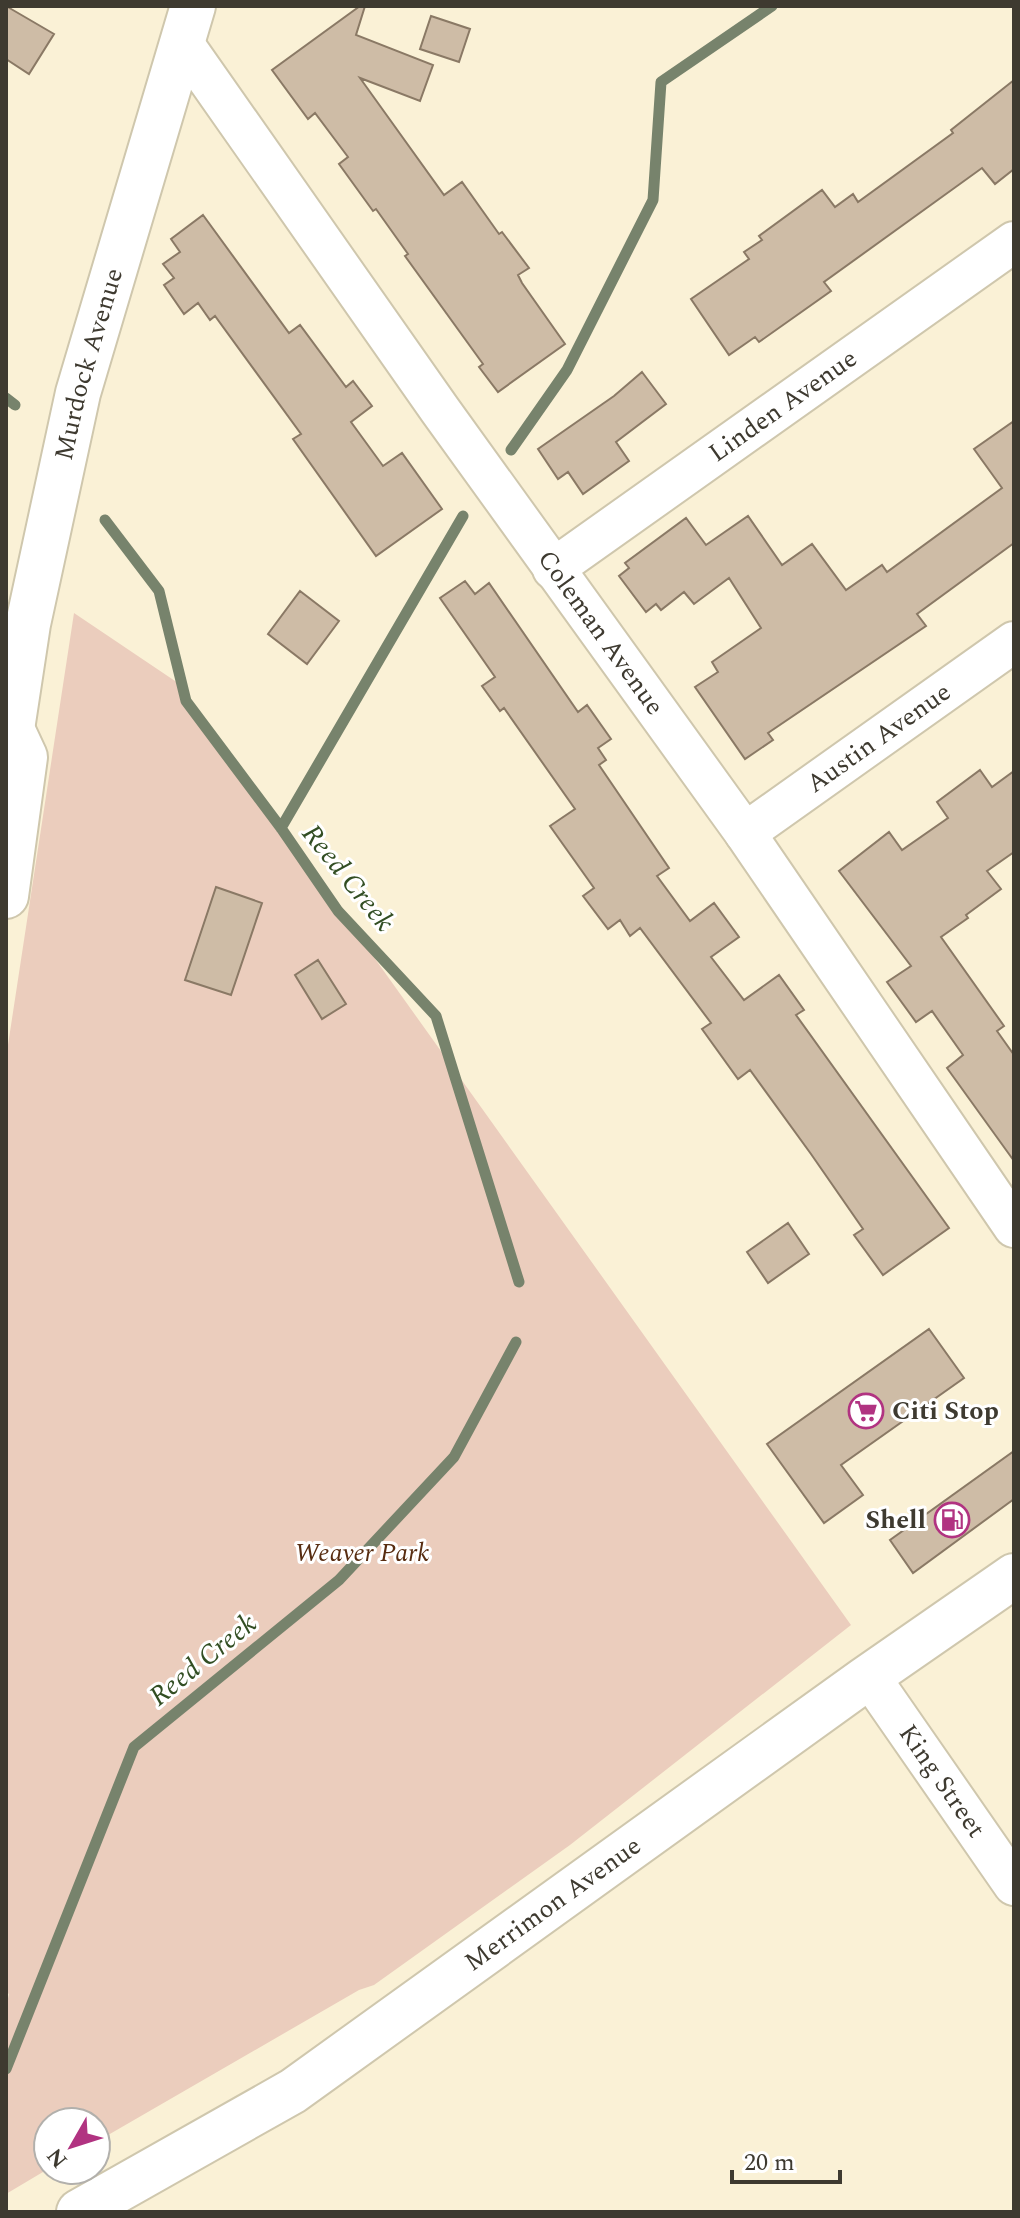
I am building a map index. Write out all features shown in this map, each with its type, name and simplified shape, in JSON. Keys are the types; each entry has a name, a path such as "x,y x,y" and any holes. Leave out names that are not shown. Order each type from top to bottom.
{"main road":[{"name":"Murdock Avenue","path":"7,886 25,757 9,733 28,624 78,393 187,24"},
{"name":"Merrimon Avenue","path":"79,2212 293,2091 869,1676 1014,1576"}],"street":[{"name":"Coleman Avenue","path":"187,24 553,569 745,833 1014,1227"},
{"name":"Linden Avenue","path":"553,569 1014,242"},
{"name":"Austin Avenue","path":"745,833 1014,642"},
{"name":"King Street","path":"869,1676 1014,1885"}],"green space":[{"name":"Weaver Park","path":"74,613 178,683 851,1625 570,1845 374,1985 359,1990 112,2133 112,2106 32,2106 32,2179 6,2194 6,2007 9,1994 6,1992 6,1058"}],"building":[{"path":"6,6 54,34 29,74 6,59"},
{"path":"360,6 365,6 356,35 433,65 420,101 360,78 444,195 462,182 499,234 502,232 529,268 518,275 522,283 565,344 498,392 479,367 483,364 405,256 408,254 339,164 348,157 315,113 308,119 272,70"},
{"path":"431,16 470,29 459,62 420,49"},
{"path":"1014,80 1014,169 995,184 982,168 824,282 831,291 759,342 755,337 729,355 691,299 749,259 744,252 762,240 759,236 822,190 835,207 853,194 858,202 953,133 951,130"},
{"path":"203,215 289,333 300,325 346,387 353,381 372,406 351,422 383,466 402,453 442,509 376,556 293,439 301,434 215,316 210,320 198,303 184,314 164,285 174,278 163,264 180,252 171,239"},
{"path":"642,372 666,404 616,442 629,461 583,494 568,472 558,479 538,449 614,396"},
{"path":"1014,421 1014,543 917,614 926,626 768,733 773,740 745,759 695,687 718,672 712,662 761,628 729,578 694,604 684,592 661,610 656,604 646,612 619,576 629,568 625,563 686,518 706,545 748,516 782,565 812,544 846,590 882,565 887,572 1002,488 974,449"},
{"path":"465,581 475,594 489,583 578,712 587,705 611,739 598,748 606,760 599,765 669,868 657,876 690,921 714,903 739,937 711,957 744,1000 779,975 804,1010 796,1015 949,1228 883,1275 854,1235 863,1229 811,1154 750,1070 738,1079 702,1029 711,1023 640,928 630,936 620,920 608,929 583,896 594,888 550,826 575,809 504,708 500,711 482,686 495,677 440,598"},
{"path":"300,591 339,621 307,664 268,634"},
{"path":"980,770 992,787 1014,771 1014,852 987,871 1001,889 941,937 1004,1026 997,1031 1014,1055 1014,1161 947,1068 963,1055 932,1011 916,1022 887,982 911,966 839,871 889,832 902,850 948,818 937,802"},
{"path":"216,887 262,903 231,995 185,980"},
{"path":"318,960 346,1004 322,1019 295,975"},
{"path":"788,1223 809,1254 768,1283 747,1252"},
{"name":"Citi Stop","path":"929,1329 964,1378 841,1465 863,1495 824,1523 767,1444"},
{"name":"Shell","path":"1014,1451 1014,1499 913,1573 890,1540"}],"waterway":[{"path":"511,450 567,370 653,200 661,82 772,6"},
{"name":"Reed Creek","path":"6,398 15,405"},
{"path":"281,828 463,516"},
{"name":"Reed Creek","path":"105,520 159,591 186,701 281,828 338,911 436,1016 519,1282"},
{"name":"Reed Creek","path":"6,2069 134,1747 339,1580 454,1457 516,1342"}],"place":[{"name":"Citi Stop","path":"866,1411"},
{"name":"Shell","path":"952,1520"}]}
